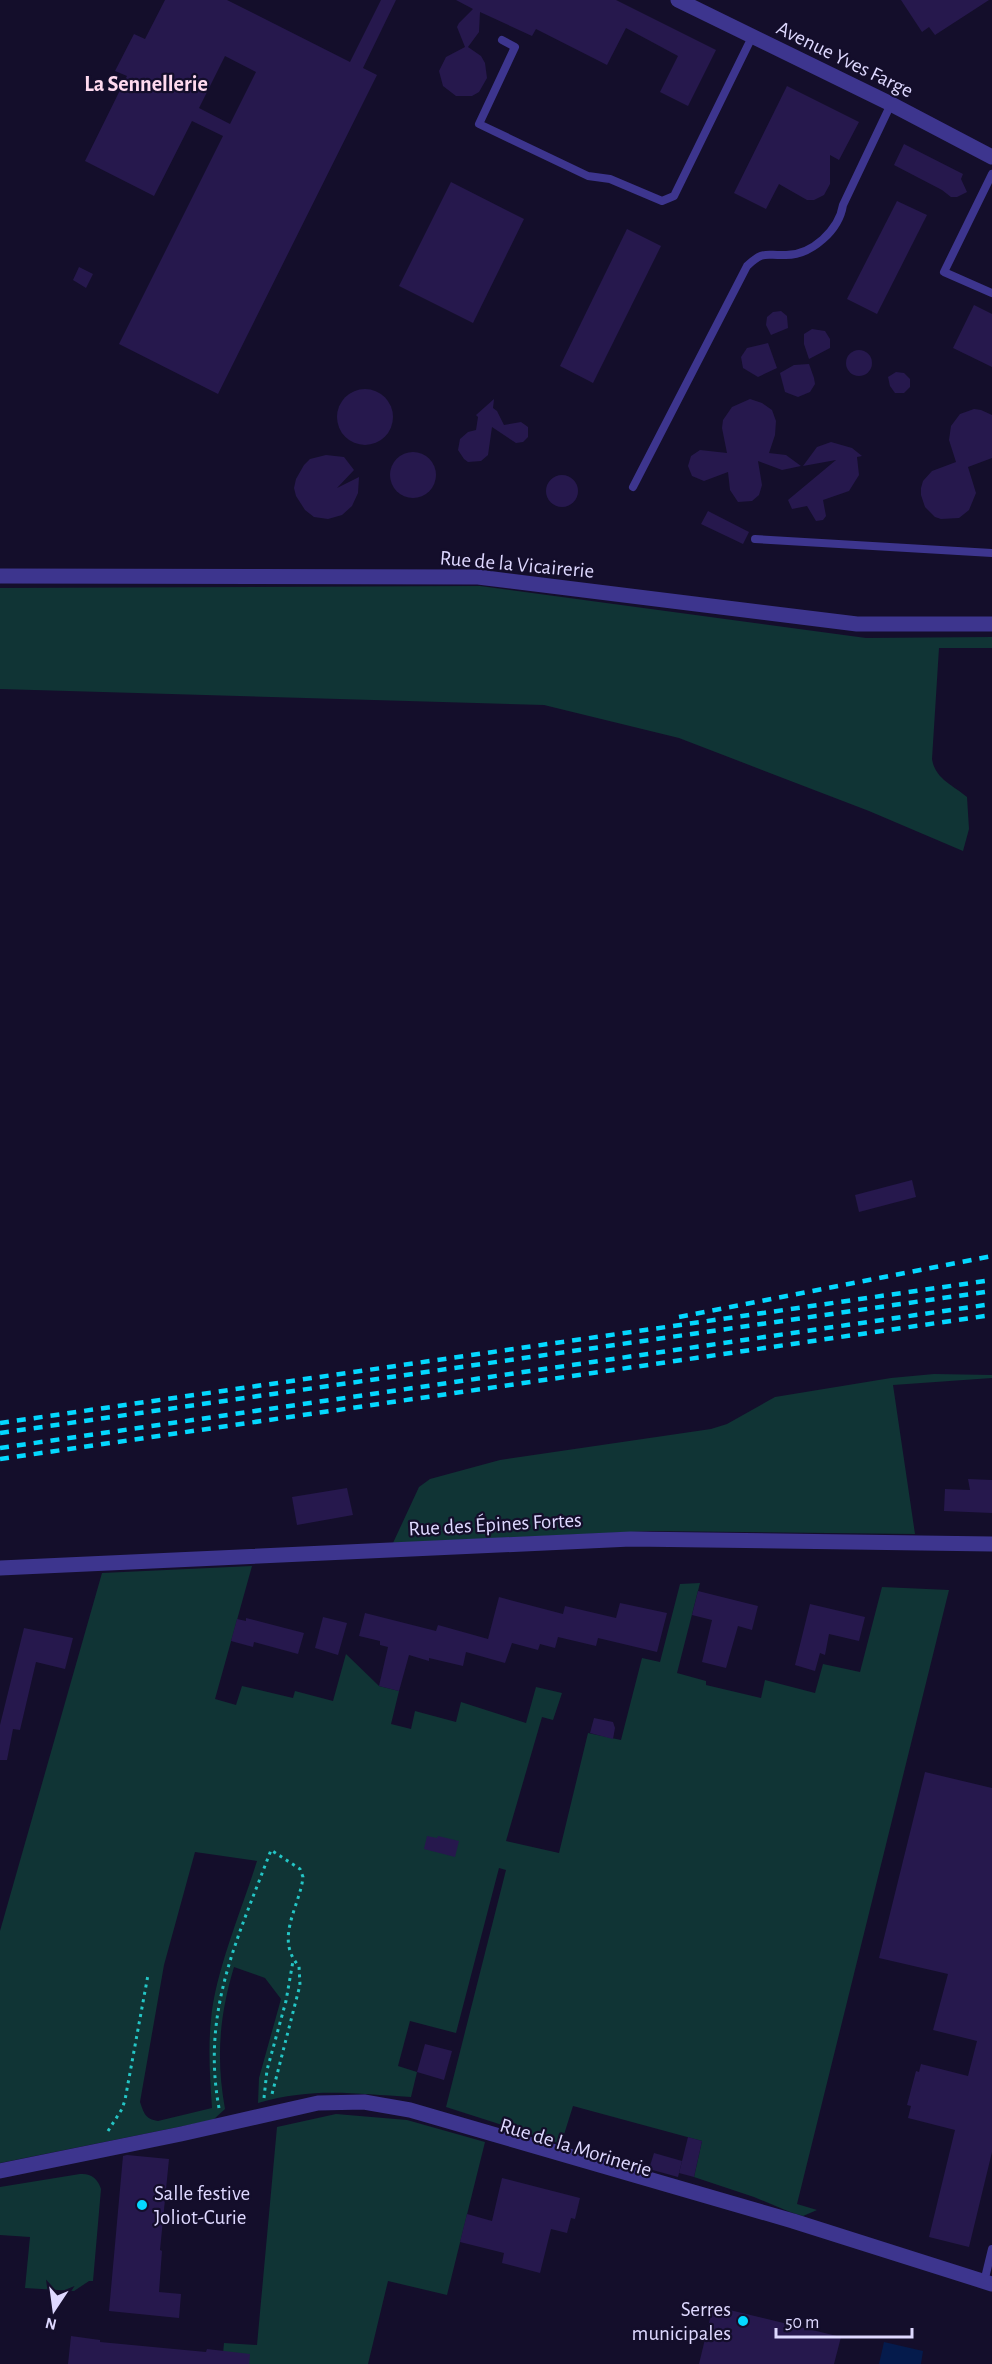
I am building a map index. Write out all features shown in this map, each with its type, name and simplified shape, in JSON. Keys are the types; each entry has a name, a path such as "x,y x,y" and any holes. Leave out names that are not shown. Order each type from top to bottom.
{"street":[{"name":"Avenue Yves Farge","path":"678,0 891,104 992,158"},
{"name":"Rue de la Vicairerie","path":"0,576 478,577 857,624 992,624"},
{"name":"Rue des Épines Fortes","path":"0,1568 631,1539 992,1544"},
{"name":"Rue de la Morinerie","path":"0,2170 318,2103 364,2102 410,2110 793,2222 988,2283"}],"lane":[{"path":"502,40 515,47 479,124 588,176 609,179 662,201 674,196 752,37"},
{"path":"633,487 747,266 757,257 771,254 787,256 804,251 826,238 841,216 843,205 891,104"},
{"path":"992,174 944,272 992,293"},
{"path":"755,539 992,553"},
{"path":"988,2283 992,2249"}],"path":[{"path":"222,2125 213,2060 219,1997 227,1968 271,1850 300,1869 303,1877 289,1935 289,1949 299,1966 300,1985 266,2115"},
{"path":"266,2115 264,2097 267,2070 294,1960"},
{"path":"108,2148 105,2136 122,2109 148,1975"}],"green space":[{"path":"480,586 866,638 992,637 992,648 939,648 932,759 941,777 967,797 969,829 963,851 869,811 679,738 544,705 0,689 0,588"},
{"path":"934,1374 992,1375 992,1378 893,1385 915,1534 651,1531 393,1543 419,1487 430,1479 500,1460 711,1429 727,1424 775,1397 891,1378"},
{"path":"252,1566 215,1699 236,1705 242,1686 293,1698 295,1691 333,1701 346,1654 379,1686 399,1691 391,1724 411,1729 415,1711 456,1722 461,1702 526,1723 536,1687 562,1693 553,1720 542,1717 506,1841 559,1853 588,1733 621,1740 642,1658 660,1662 680,1584 700,1583 677,1673 706,1681 706,1685 761,1698 765,1680 815,1693 823,1664 860,1672 882,1587 949,1590 797,2204 817,2210 803,2216 694,2177 702,2141 573,2106 561,2144 446,2107 506,1870 499,1868 456,2033 410,2021 398,2066 417,2072 411,2097 316,2093 258,2103 259,2078 281,1999 265,1978 234,1967 225,2003 220,2038 220,2073 225,2109 213,2120 0,2163 0,1931 102,1573","holes":["195,1852 257,1861 223,1961 214,2001 210,2042 212,2108 158,2121 150,2119 140,2102 164,1965"]},
{"path":"336,2114 407,2120 485,2142 447,2295 388,2281 368,2364 222,2364 224,2343 257,2345 277,2127"},
{"path":"80,2174 94,2177 101,2189 93,2281 89,2281 74,2291 25,2288 30,2237 0,2235 0,2187"}],"water":[{"path":"884,2342 923,2351 921,2364 879,2364"}],"building":[{"path":"165,0 227,0 350,62 381,0 396,0 363,68 377,75 218,394 119,344 223,136 192,121 154,196 85,161 127,76 115,71 134,34 145,39","holes":["225,56 256,72 230,124 199,108"]},
{"path":"456,0 616,0 716,50 688,106 660,92 678,56 626,28 607,65 536,29 532,36 480,12 479,32 468,47 481,56 485,63 487,78 479,92 472,96 456,96 443,86 439,71 446,57 465,47 457,27 473,9"},
{"path":"901,0 989,0 935,35 929,27 922,32"},
{"path":"787,86 859,122 839,160 830,155 830,184 824,195 814,200 807,200 779,184 766,209 734,193"},
{"path":"904,144 963,174 961,179 967,192 951,197 894,165"},
{"path":"451,182 524,219 473,323 399,286"},
{"path":"897,201 927,215 877,314 847,299"},
{"path":"627,229 661,246 593,383 560,366"},
{"path":"79,267 93,274 86,288 73,280"},
{"path":"974,305 992,314 992,367 953,348"},
{"path":"781,311 787,316 788,328 771,335 766,325 767,317 773,312"},
{"path":"812,329 825,331 830,339 830,348 809,359 804,344 804,334"},
{"path":"768,343 777,368 758,377 743,368 741,357 747,348"},
{"path":"859,350 868,354 872,363 868,372 859,376 850,372 846,363 850,354"},
{"path":"809,364 815,384 810,392 798,397 785,392 780,373 794,365"},
{"path":"896,372 904,373 910,379 910,387 904,393 895,393 890,386 888,377"},
{"path":"365,389 376,391 385,397 391,406 393,417 391,428 385,437 376,443 365,445 354,443 345,437 339,428 337,417 339,406 345,397 354,391"},
{"path":"494,399 493,408 504,425 521,422 528,427 528,437 523,442 516,443 492,427 488,455 481,461 468,462 458,450 460,439 468,432 476,430 478,417 476,415"},
{"path":"750,399 772,410 776,421 775,435 769,453 786,455 801,466 782,470 758,461 762,485 759,495 752,501 738,502 730,490 728,472 704,481 692,476 688,466 691,456 700,450 727,453 722,428 723,420 732,407"},
{"path":"974,409 992,415 992,458 968,467 976,493 969,510 959,518 941,519 935,517 925,507 921,495 923,481 932,471 956,462 949,440 951,426 960,414"},
{"path":"831,442 852,448 862,456 857,457 859,475 849,491 823,500 826,516 823,520 816,521 807,506 792,509 788,500 836,460 803,466 817,447"},
{"path":"413,452 429,459 436,475 429,491 413,498 397,491 390,475 397,459"},
{"path":"326,455 344,457 354,470 337,488 359,477 358,493 352,506 342,515 328,519 314,517 305,510 294,488 304,465 310,459"},
{"path":"562,475 573,480 578,491 573,502 562,507 551,502 546,491 551,480"},
{"path":"708,511 749,532 743,544 701,524"},
{"path":"912,1180 916,1197 859,1212 855,1195"},
{"path":"968,1479 992,1480 992,1513 944,1511 945,1489 970,1490"},
{"path":"347,1488 353,1515 297,1525 292,1497"},
{"path":"698,1591 758,1606 752,1630 738,1626 726,1668 702,1662 712,1620 692,1615"},
{"path":"499,1597 563,1614 565,1606 616,1618 620,1603 667,1613 657,1652 598,1638 596,1646 558,1637 555,1648 540,1644 538,1650 512,1643 505,1663 466,1652 463,1666 429,1658 429,1661 409,1655 399,1691 379,1686 388,1647 380,1645 380,1641 359,1636 365,1613 436,1631 438,1625 488,1639"},
{"path":"810,1604 865,1617 859,1641 829,1634 825,1655 820,1653 815,1671 795,1665"},
{"path":"323,1617 347,1623 338,1655 315,1648"},
{"path":"246,1618 304,1633 298,1654 254,1642 253,1647 231,1641 237,1619 246,1621"},
{"path":"24,1628 73,1638 65,1669 36,1662 20,1730 13,1729 7,1760 0,1760 0,1725"},
{"path":"594,1718 613,1722 615,1728 613,1739 590,1733"},
{"path":"925,1772 992,1788 992,2152 969,2247 929,2237 955,2130 908,2118 911,2106 907,2105 916,2071 919,2072 921,2064 968,2076 977,2041 933,2030 948,1974 879,1958"},
{"path":"427,1836 459,1841 455,1857 424,1849"},
{"path":"425,2044 452,2051 444,2080 417,2072"},
{"path":"688,2137 702,2141 694,2177 679,2173"},
{"path":"654,2153 682,2161 678,2177 649,2169"},
{"name":"Salle festive Joliot-Curie","path":"123,2156 169,2159 160,2250 162,2251 159,2292 181,2294 179,2318 109,2311"},
{"path":"502,2178 580,2198 575,2219 571,2218 567,2233 551,2229 540,2273 502,2263 504,2253 460,2242 467,2214 492,2221"},
{"name":"Serres municipales","path":"713,2306 841,2337 834,2364 699,2364"},
{"path":"71,2336 100,2340 100,2342 250,2354 249,2364 68,2364"}],"railway":[{"path":"679,1317 992,1256"},
{"path":"0,1423 992,1280"},
{"path":"0,1433 992,1291"},
{"path":"0,1448 992,1304"},
{"path":"0,1459 992,1315"}],"place":[{"name":"Salle festive Joliot-Curie","path":"142,2205"},
{"name":"Serres municipales","path":"743,2321"}],"district":[{"name":"La Sennellerie","path":"146,83"}]}
